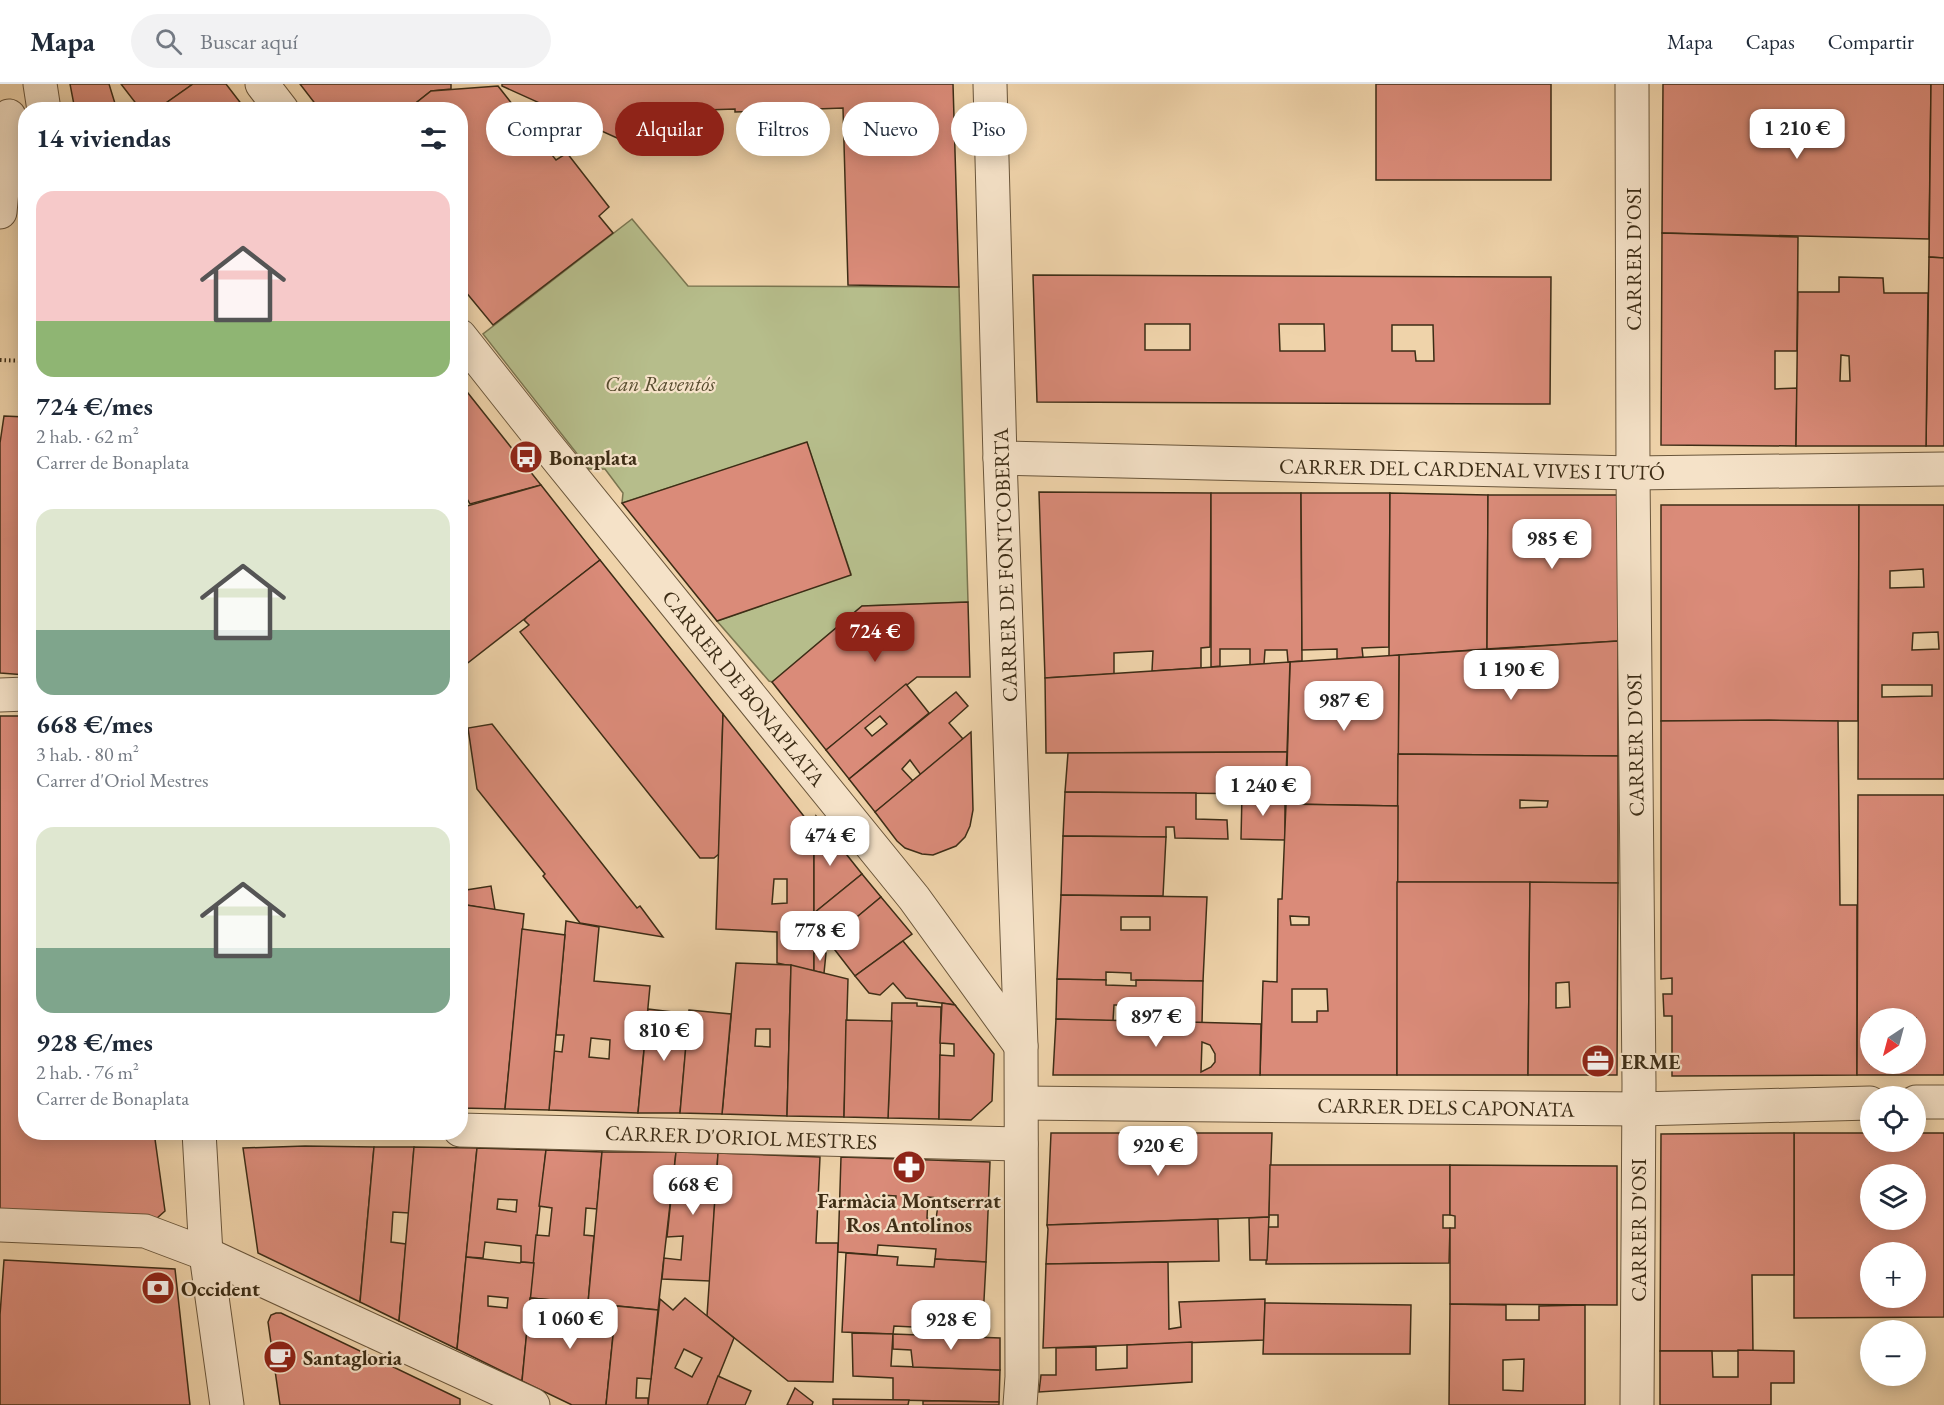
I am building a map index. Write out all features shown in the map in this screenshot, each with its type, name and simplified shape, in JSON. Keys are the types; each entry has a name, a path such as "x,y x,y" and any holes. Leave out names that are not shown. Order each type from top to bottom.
{"street":[{"path":"40,84 43,102"},
{"path":"262,84 276,102"},
{"name":"CARRER DE FONTCOBERTA","path":"990,84 1000,458 1021,1046"},
{"name":"CARRER D'OSI","path":"1632,84 1639,1109 1638,1405"},
{"path":"0,212 12,116"},
{"name":"CARRER DE BONAPLATA","path":"468,346 914,898 1021,1046"},
{"name":"CARRER DEL CARDENAL VIVES I TUTÓ","path":"1000,458 1633,473 1944,469"},
{"path":"0,695 18,694"},
{"path":"1020,1405 1022,1377 1021,1046"},
{"name":"CARRER DELS CAPONATA","path":"1022,1102 1639,1109 1860,1103"},
{"path":"1926,1102 1944,1102"},
{"name":"CARRER D'ORIOL MESTRES","path":"468,1130 1021,1144"},
{"path":"199,1140 206,1254 227,1405"},
{"path":"0,1225 145,1231 206,1254 534,1405"}],"path":[{"path":"0,360 18,361"}],"green space":[{"name":"Can Raventós","path":"632,219 688,286 959,287 968,602 862,606 772,682 769,681 717,621 851,574 807,443 622,503 623,493 605,469 589,469 483,334"}],"building":[{"path":"70,84 109,84 115,102 73,102"},
{"path":"121,84 193,84 167,102 135,102"},
{"path":"193,84 226,84 240,102 167,102"},
{"path":"300,84 451,84 451,89 431,91 417,102 314,102"},
{"path":"502,84 953,84 951,156 955,156 959,287 848,285 844,156 939,156 939,102 842,102 842,108 830,108 830,102 736,102 735,112 735,109 724,109 724,102 615,102 615,137 603,132 603,102 537,102"},
{"path":"1376,84 1551,84 1551,180 1376,180"},
{"path":"1663,84 1931,84 1929,239 1662,233"},
{"path":"1931,84 1944,84 1944,258 1929,257"},
{"path":"498,86 511,102 486,102 486,156 553,156 556,160 562,156 569,156 609,207 599,216 613,233 493,325 468,295 468,102 417,102 431,91"},
{"path":"1662,233 1798,237 1797,351 1775,351 1775,389 1797,388 1796,446 1661,445"},
{"path":"1929,257 1944,258 1944,446 1926,446"},
{"path":"1033,275 1551,277 1550,404 1037,402","holes":["1145,324 1190,324 1190,350 1145,350","1279,324 1324,324 1325,351 1280,351","1392,325 1433,325 1434,361 1416,361 1415,351 1392,351"]},
{"path":"1839,277 1883,278 1884,293 1928,293 1926,446 1796,446 1798,292 1839,292","holes":["1841,355 1849,356 1850,381 1840,381"]},
{"path":"468,393 541,485 470,504 468,501"},
{"path":"4,416 18,417 18,674 0,673 0,443"},
{"path":"807,442 851,575 717,621 622,503"},
{"path":"541,485 600,560 468,663 468,506"},
{"path":"1039,492 1211,493 1210,647 1201,648 1201,668 1152,671 1153,651 1114,653 1114,674 1045,678"},
{"path":"1211,493 1301,493 1302,661 1288,662 1287,650 1265,650 1264,664 1250,665 1250,649 1220,649 1220,666 1211,667"},
{"path":"1301,493 1390,493 1389,647 1362,648 1363,657 1337,659 1337,649 1302,650"},
{"path":"1390,493 1488,495 1487,649 1389,656"},
{"path":"1488,495 1618,495 1618,641 1487,649"},
{"path":"1661,505 1859,505 1858,721 1661,721"},
{"path":"1859,505 1944,505 1944,779 1858,779","holes":["1923,569 1924,587 1890,588 1890,571","1938,632 1939,649 1912,650 1913,633","1882,685 1932,685 1932,696 1882,697"]},
{"path":"600,560 723,714 719,854 714,858 700,858 520,632 529,625 524,620 527,617"},
{"path":"968,602 970,677 917,677 826,750 772,682 862,606"},
{"path":"1618,641 1618,756 1398,754 1399,655"},
{"path":"1399,655 1398,806 1286,804 1290,662"},
{"path":"1290,662 1287,752 1046,753 1045,678"},
{"path":"906,684 929,713 849,779 826,750","holes":["880,716 887,724 872,736 865,728"]},
{"path":"956,692 968,706 949,723 963,739 921,775 910,760 902,769 913,781 875,812 849,779"},
{"path":"723,714 814,829 814,971 777,963 777,932 716,929","holes":["774,879 787,879 787,903 772,904"]},
{"path":"0,716 18,716 18,1140 155,1140 165,1211 156,1219 0,1212"},
{"path":"1661,721 1838,721 1840,905 1857,905 1857,1075 1672,1076 1672,1016 1664,1016 1663,994 1672,994 1672,978 1661,979"},
{"path":"492,724 637,908 640,906 663,937 580,923 543,876 545,874 477,789 468,728"},
{"path":"971,732 973,810 965,837 956,846 933,855 905,848 875,812"},
{"path":"1287,752 1285,794 1065,792 1068,753"},
{"path":"1398,754 1618,756 1618,883 1397,882","holes":["1520,800 1548,801 1547,807 1520,808"]},
{"path":"1065,792 1196,793 1196,819 1227,820 1228,839 1175,838 1174,827 1166,827 1166,837 1063,836"},
{"path":"1242,794 1285,794 1285,840 1241,839"},
{"path":"1858,795 1944,795 1944,1075 1857,1075"},
{"path":"1286,804 1398,806 1397,1075 1260,1075 1263,981 1277,982 1278,899 1282,899","holes":["1290,916 1309,917 1309,925 1291,925","1292,989 1327,989 1328,1011 1317,1011 1317,1022 1292,1022"]},
{"path":"816,816 862,874 814,913 814,829"},
{"path":"1063,836 1166,837 1163,896 1061,895"},
{"path":"862,874 881,897 828,941 814,939 814,913"},
{"path":"1397,882 1530,882 1528,1075 1397,1075"},
{"path":"1530,882 1618,883 1617,1075 1528,1075","holes":["1569,982 1570,1007 1556,1008 1556,983"]},
{"path":"491,886 495,910 468,905 468,890"},
{"path":"1061,895 1207,897 1203,981 1131,980 1131,973 1106,972 1106,980 1057,979","holes":["1121,917 1150,917 1150,930 1121,930"]},
{"path":"881,897 912,934 855,976 828,941"},
{"path":"468,905 524,914 505,1109 468,1108"},
{"path":"566,921 599,927 594,981 650,986 638,1113 549,1110 554,1051 562,1052 564,1035 556,1035","holes":["591,1038 610,1040 609,1059 589,1057"]},
{"path":"522,929 565,935 549,1110 505,1109"},
{"path":"903,941 955,1005 906,998 893,983 880,995 869,993 855,976"},
{"path":"814,953 826,953 824,973 814,971"},
{"path":"736,963 791,965 787,1116 722,1114","holes":["756,1029 770,1029 770,1047 755,1046"]},
{"path":"791,965 848,979 844,1117 787,1116"},
{"path":"1057,979 1106,980 1106,985 1136,986 1136,980 1203,981 1202,1023 1132,1021 1132,1005 1114,1005 1113,1021 1056,1019"},
{"path":"892,1003 917,1003 917,1006 941,1007 939,1119 888,1118"},
{"path":"942,1003 955,1005 994,1054 992,1101 971,1120 939,1119 940,1055 954,1056 954,1044 940,1043"},
{"path":"648,1009 689,1014 680,1113 638,1113"},
{"path":"689,1010 731,1014 722,1114 680,1113"},
{"path":"1056,1019 1140,1021 1140,1033 1151,1033 1151,1021 1261,1024 1260,1075 1053,1075","holes":["1202,1042 1210,1045 1215,1054 1215,1062 1201,1072"]},
{"path":"846,1020 892,1021 888,1118 844,1117"},
{"path":"1051,1133 1272,1133 1269,1217 1047,1225"},
{"path":"1794,1133 1860,1133 1860,1152 1926,1152 1926,1133 1944,1133 1944,1317 1794,1318"},
{"path":"1794,1133 1794,1275 1752,1275 1753,1351 1660,1351 1661,1134"},
{"path":"374,1147 360,1302 258,1253 243,1148"},
{"path":"374,1147 414,1147 409,1213 393,1212 391,1242 406,1244 399,1321 360,1302"},
{"path":"414,1147 477,1148 457,1349 399,1321"},
{"path":"477,1148 546,1150 534,1263 521,1262 521,1246 485,1242 483,1258 466,1257","holes":["498,1199 517,1200 516,1212 497,1209"]},
{"path":"546,1150 602,1152 597,1209 586,1208 584,1235 594,1236 588,1303 530,1298 536,1235 549,1236 552,1208 539,1206"},
{"path":"602,1152 676,1152 658,1310 588,1303"},
{"path":"676,1152 718,1153 710,1281 662,1279 664,1258 681,1260 683,1236 667,1237"},
{"path":"718,1153 820,1157 816,1243 838,1243 833,1382 788,1381 707,1316"},
{"path":"841,1157 990,1162 986,1262 935,1259 936,1249 878,1245 877,1255 838,1252","holes":["881,1195 896,1196 895,1209 881,1209","928,1197 939,1198 936,1219 927,1218"]},
{"path":"1270,1165 1450,1165 1450,1215 1443,1215 1443,1228 1450,1228 1449,1263 1266,1264 1268,1227 1278,1227 1278,1215 1269,1215"},
{"path":"1450,1165 1617,1166 1617,1305 1450,1304 1450,1228 1455,1228 1455,1216 1450,1215"},
{"path":"1269,1217 1267,1260 1250,1260 1249,1218"},
{"path":"1218,1219 1219,1261 1046,1264 1047,1225"},
{"path":"846,1253 898,1257 897,1265 934,1267 935,1259 986,1262 982,1338 932,1336 933,1328 894,1326 893,1334 842,1332"},
{"path":"466,1257 534,1263 522,1381 457,1349","holes":["488,1296 508,1298 507,1308 488,1306"]},
{"path":"4,1260 175,1269 190,1405 0,1405 0,1315"},
{"path":"1168,1262 1169,1329 1181,1327 1179,1302 1265,1299 1264,1340 1043,1348 1046,1264"},
{"path":"530,1298 616,1306 606,1405 572,1405 522,1381"},
{"path":"685,1298 734,1338 707,1405 648,1405 660,1299 673,1310","holes":["684,1349 702,1358 692,1377 675,1368"]},
{"path":"1265,1303 1411,1305 1410,1354 1263,1354"},
{"path":"1450,1304 1506,1305 1506,1320 1539,1320 1539,1306 1585,1305 1585,1405 1449,1405","holes":["1524,1359 1523,1391 1503,1390 1503,1360"]},
{"path":"616,1306 658,1310 651,1379 637,1378 636,1398 648,1398 648,1405 606,1405"},
{"path":"281,1313 460,1399 460,1405 280,1405 268,1322 271,1315"},
{"path":"852,1333 893,1334 891,1366 1000,1370 999,1402 893,1400 893,1378 853,1376"},
{"path":"893,1334 1000,1338 1000,1370 913,1367 911,1350 893,1349"},
{"path":"1192,1342 1192,1382 1039,1392 1041,1375 1056,1375 1056,1348 1096,1347 1096,1370 1127,1368 1127,1345"},
{"path":"1738,1350 1794,1351 1794,1383 1771,1383 1771,1405 1660,1405 1660,1351 1712,1351 1713,1377 1738,1377"},
{"path":"718,1376 751,1391 745,1405 707,1405"},
{"path":"795,1388 813,1402 812,1405 787,1405"},
{"path":"833,1399 909,1400 908,1405 833,1405"},
{"path":"923,1401 999,1402 999,1405 923,1405"}],"place":[{"name":"Bonaplata","path":"526,457"},
{"name":"ERME","path":"1598,1061"},
{"name":"Farmàcia Montserrat Ros Antolinos","path":"909,1167"},
{"name":"Occident","path":"158,1288"},
{"name":"Santagloria","path":"280,1357"}]}
